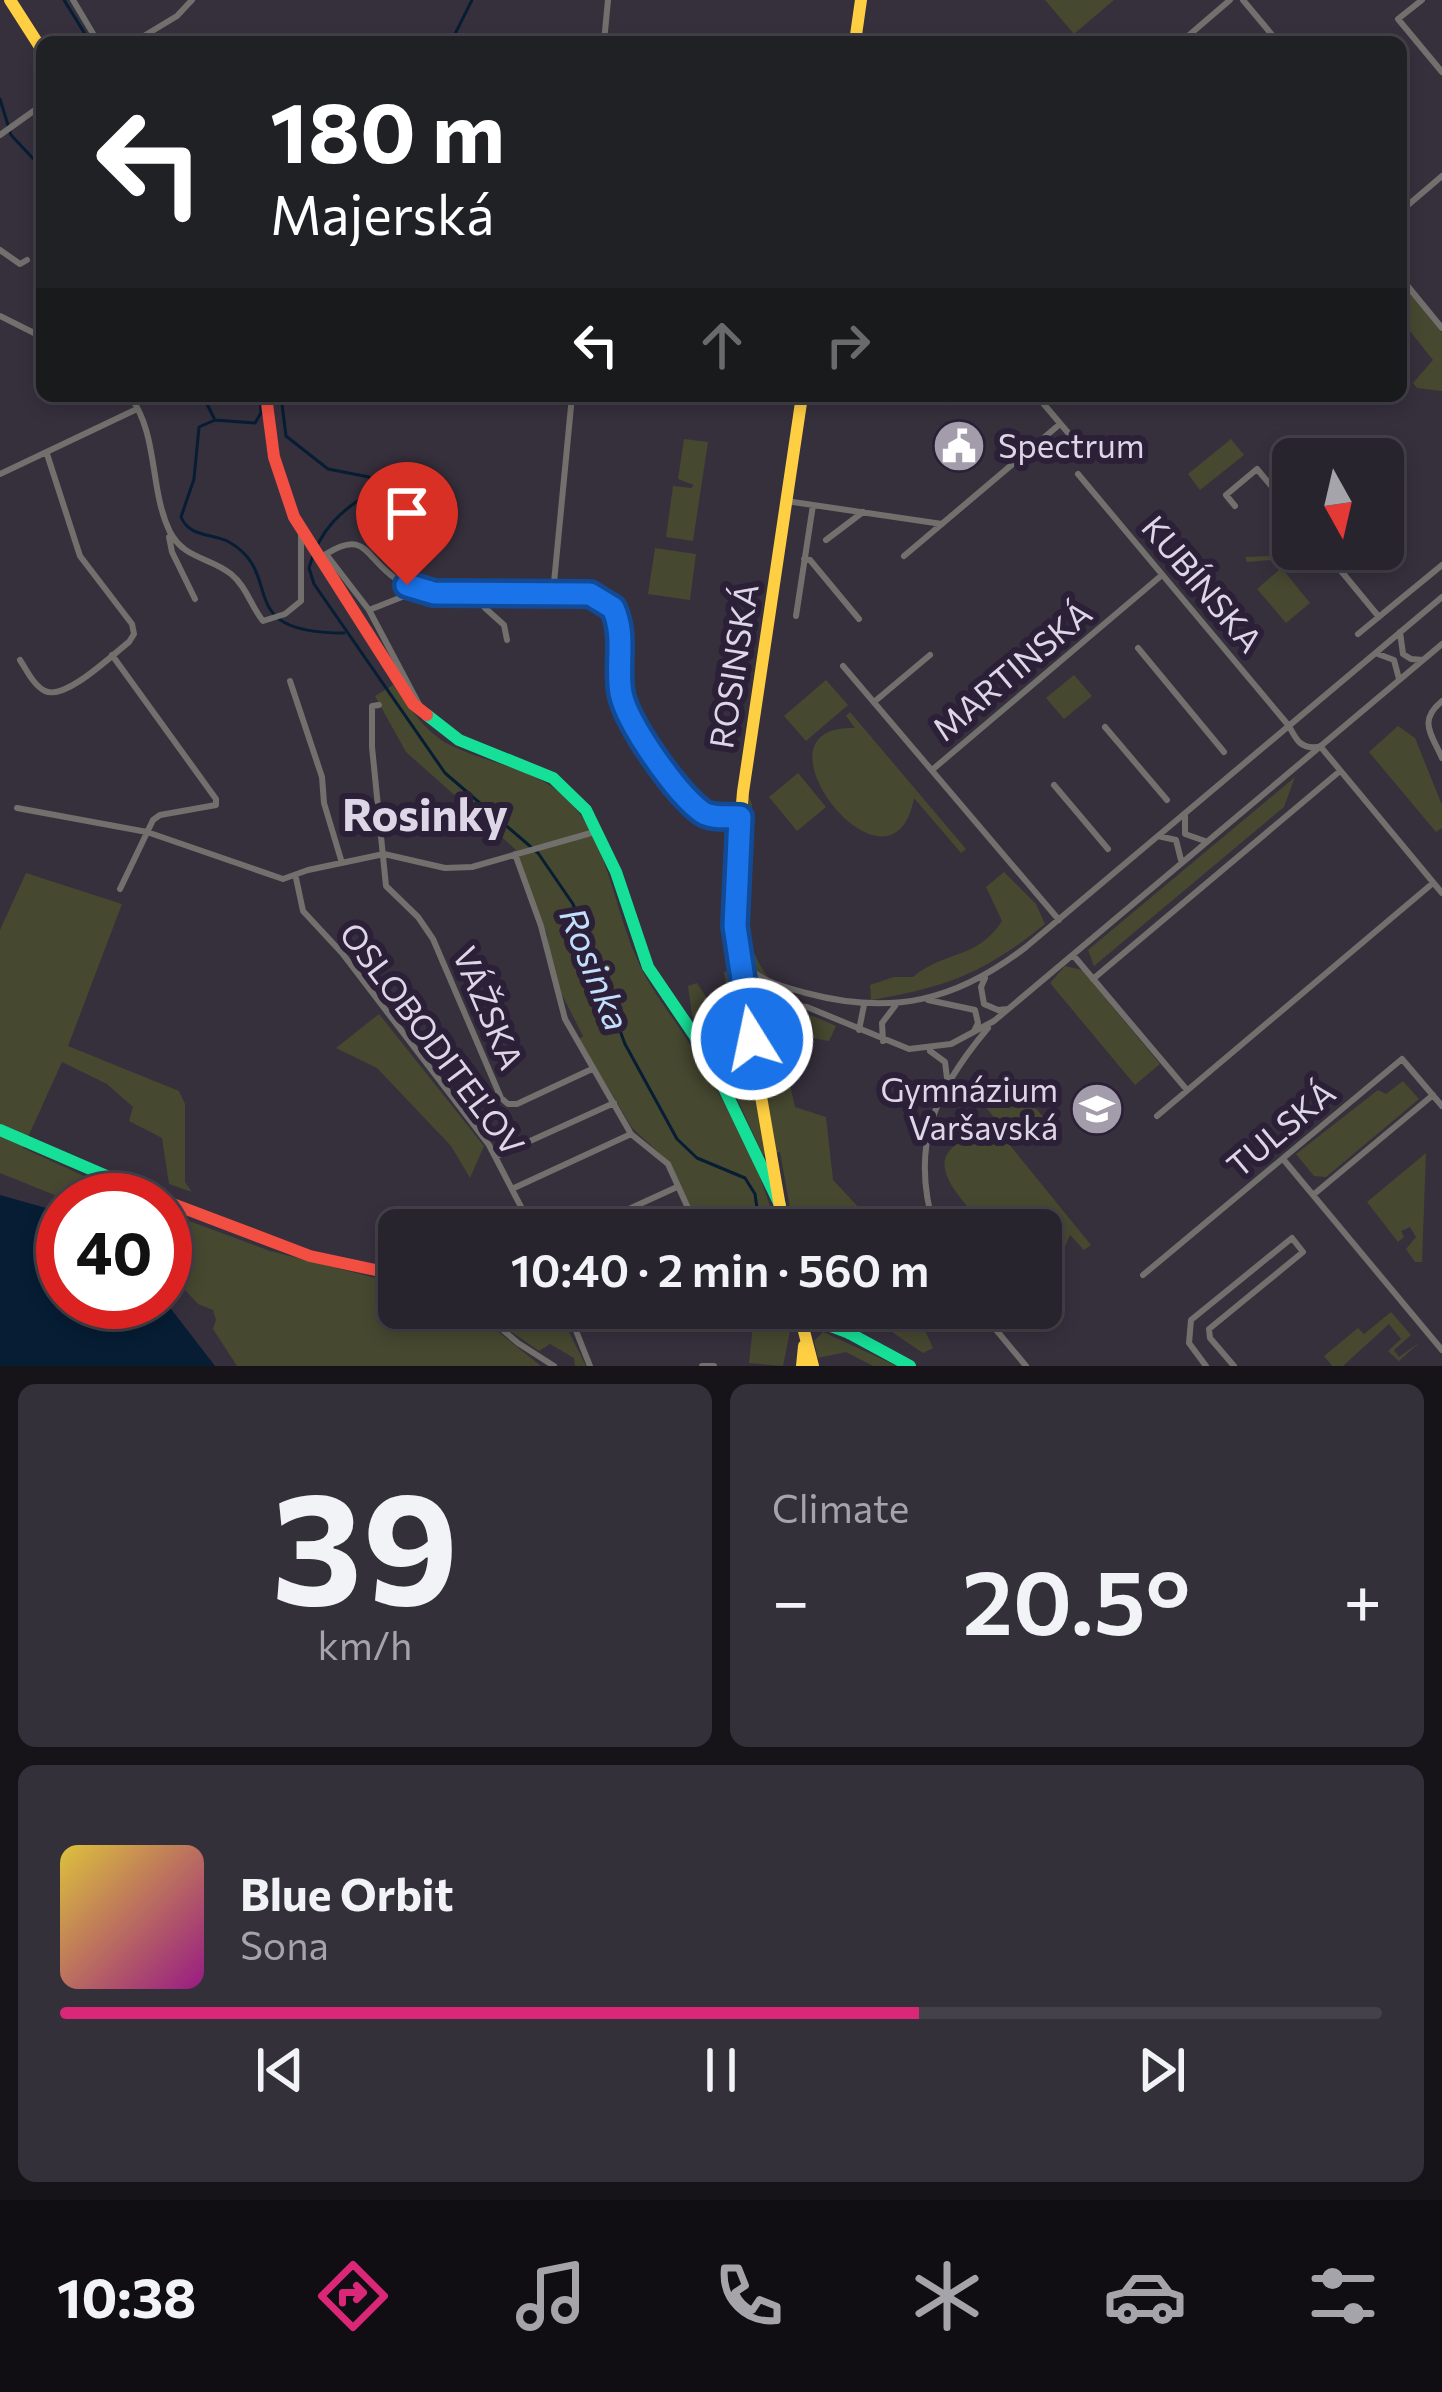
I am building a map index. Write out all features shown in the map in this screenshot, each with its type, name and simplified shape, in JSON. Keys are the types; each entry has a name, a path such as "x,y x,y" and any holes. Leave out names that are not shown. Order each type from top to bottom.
{"street":[{"path":"10,0 36,41"},
{"path":"73,0 94,36"},
{"path":"147,36 178,16 192,0"},
{"path":"605,36 608,0"},
{"path":"856,36 861,0"},
{"path":"1188,36 1230,0"},
{"path":"1243,0 1273,36"},
{"path":"1422,0 1398,19 1442,72"},
{"path":"6,131 36,109"},
{"path":"1407,206 1442,176"},
{"path":"0,250 20,265 27,260"},
{"path":"1407,285 1442,328"},
{"path":"0,316 36,334"},
{"path":"134,402 172,551 195,599"},
{"path":"267,402 274,457 301,529 424,716 459,740 553,778 579,800 598,831 647,967 709,1057 780,1205"},
{"path":"553,593 571,402"},
{"name":"ROSINSKÁ","path":"781,1209 737,951 734,900 740,817 801,402"},
{"path":"1042,402 1075,441"},
{"path":"0,474 139,408"},
{"path":"904,556 1060,424"},
{"path":"20,660 40,689 49,694 64,692 134,634 132,624 80,556 47,454"},
{"path":"1235,506 1226,495 1257,469 1272,487"},
{"name":"KUBÍNSKA","path":"1078,474 1302,746 1320,746"},
{"path":"786,502 942,524"},
{"path":"796,616 813,506"},
{"path":"826,540 862,512"},
{"path":"168,527 190,555 229,572 263,621 301,601 301,529"},
{"path":"319,554 349,542 357,544 391,575 434,593"},
{"path":"319,554 369,610 422,703 424,716"},
{"path":"804,559 859,620"},
{"path":"1340,570 1379,617"},
{"path":"1358,634 1440,570"},
{"name":"MARTINSKÁ","path":"1059,920 932,770 1162,575"},
{"path":"476,592 481,604 504,625 507,640"},
{"path":"369,610 402,597 434,593 597,595 613,608 621,638 621,693 636,727 674,782 702,812 740,817"},
{"path":"737,951 743,963 767,981 863,1005 924,999 986,975 1059,920 1442,596"},
{"path":"1400,632 1403,653 1423,660"},
{"path":"923,1049 972,1034 994,1021 1442,644"},
{"path":"1138,648 1224,752"},
{"path":"1374,654 1394,660 1400,680"},
{"path":"874,702 930,655"},
{"path":"112,656 217,799 216,805 160,815 120,889"},
{"path":"843,666 932,770"},
{"path":"290,681 322,778 324,803 342,863"},
{"path":"1442,701 1429,712 1428,720 1442,758"},
{"name":"VÁŽSKA","path":"379,705 372,706 372,746 386,886 433,939 501,1097 508,1104 518,1104 592,1069"},
{"path":"1105,728 1167,800"},
{"path":"1320,746 1442,893"},
{"path":"1093,979 1340,771"},
{"path":"1054,785 1108,849"},
{"path":"17,808 147,832 283,879 308,869 384,854 445,868 472,867 598,831"},
{"path":"1186,813 1185,834 1198,842 1208,841"},
{"path":"1158,836 1175,840 1181,864"},
{"path":"515,854 541,926 565,1019 631,1134 668,1164 688,1209"},
{"name":"OSLOBODITEĽOV","path":"296,877 310,923 342,953 496,1156 523,1209"},
{"path":"1156,1115 1433,883"},
{"path":"1072,955 1186,1090"},
{"path":"986,975 981,987 984,1004 1008,1009"},
{"path":"744,997 756,983 767,981"},
{"path":"744,997 807,1007 883,1041 923,1049 945,1062 947,1082"},
{"path":"924,999 975,1010 978,1022 972,1034"},
{"path":"883,1041 884,1016 898,1004"},
{"path":"859,1030 863,1005"},
{"path":"930,1209 924,1157 930,1118 947,1082 994,1021"},
{"name":"TULSKÁ","path":"1143,1275 1402,1059 1442,1106"},
{"path":"1313,1195 1433,1096"},
{"path":"496,1156 614,1102"},
{"path":"0,1130 99,1173"},
{"path":"514,1188 631,1134"},
{"path":"1283,1159 1442,1350"},
{"path":"629,1209 677,1187"},
{"path":"192,1212 310,1256 378,1271"},
{"path":"1206,1366 1189,1342 1191,1320 1292,1238 1303,1252 1209,1329 1210,1337 1234,1366"},
{"path":"503,1329 554,1366"},
{"path":"575,1329 590,1366"},
{"path":"802,1329 814,1366"},
{"path":"838,1329 906,1364"},
{"path":"996,1329 1026,1366"},
{"path":"802,1366 804,1340"},
{"path":"703,1366 714,1366"}],"green space":[{"path":"1045,0 1114,0 1074,34"},
{"path":"1407,289 1442,333 1442,391 1417,388 1413,383 1433,360 1407,328"},
{"path":"684,439 708,442 693,541 666,537 673,486 694,485 678,479"},
{"path":"1231,439 1244,455 1200,490 1188,474"},
{"path":"655,548 696,554 690,600 648,594"},
{"path":"1272,556 1272,562 1247,562 1245,557"},
{"path":"1283,570 1310,603 1286,623 1257,589"},
{"path":"1074,675 1092,696 1064,719 1046,698"},
{"path":"826,680 848,705 806,741 784,716"},
{"name":"Rosinky","path":"393,685 439,739 546,783 574,807 597,845 640,966 739,1132 771,1209 690,1209 669,1162 632,1128 579,1039 583,1036 555,981 547,934 515,849 406,752 375,696"},
{"path":"850,712 966,849 961,853 914,798 900,829 879,836 855,827 833,806 817,780 813,754 824,735 855,728 846,716"},
{"path":"1398,726 1415,738 1442,805 1442,828 1436,832 1369,752"},
{"path":"798,773 826,807 797,831 769,797"},
{"path":"1295,777 1284,807 1094,966 1088,950"},
{"path":"748,795 752,804 746,916 749,938 768,977 746,959 738,925"},
{"path":"1004,872 1036,904 1045,924 964,976 871,1000 870,985 913,977 971,949 992,933 1002,921 986,887"},
{"path":"26,873 122,904 68,1046 179,1091 185,1104 185,1173 167,1173 162,1138 129,1121 133,1107 107,1084 62,1062 23,1148 77,1173 36,1173 36,1188 0,1173 0,930"},
{"path":"1065,966 1082,970 1160,1064 1135,1085 1050,983"},
{"path":"733,969 742,1015 790,1010 836,1026 829,1041 789,1034 781,1046 795,1107 826,1117 833,1180 860,1209 790,1209 780,1152 763,1155 717,1055 692,1015 688,986 697,983 718,1015 730,1006 724,972"},
{"path":"379,1014 484,1146 470,1178 451,1146 377,1068 336,1048"},
{"path":"1012,1079 1044,1118 1015,1142 982,1103"},
{"path":"1403,1081 1419,1099 1326,1177 1314,1176 1296,1154 1378,1090 1386,1094"},
{"path":"990,1119 1062,1209 969,1209 951,1185 945,1159 966,1139 991,1131 986,1122"},
{"path":"1426,1153 1422,1262 1415,1262 1406,1249 1416,1237 1410,1227 1401,1231 1404,1237 1398,1242 1367,1202"},
{"path":"1062,1209 1091,1245 1084,1250 1070,1235 1062,1253"},
{"path":"192,1222 270,1251 378,1279 378,1329 494,1329 541,1366 237,1366 213,1329 213,1310 192,1297"},
{"path":"1391,1312 1411,1335 1394,1350 1399,1357 1420,1342 1399,1361 1388,1351 1401,1339 1389,1324 1343,1366 1332,1366 1324,1356 1358,1328 1364,1334"},
{"path":"507,1329 568,1329 586,1366 575,1366 574,1358 550,1344 539,1351"},
{"path":"753,1329 790,1329 783,1366 749,1363"},
{"path":"888,1329 924,1329 933,1348 923,1353"},
{"path":"823,1332 897,1366 873,1366 846,1352 818,1358 814,1341"}],"water":[{"path":"0,1195 36,1205 36,1329 187,1329 215,1366 0,1366"}],"waterway":[{"path":"64,0 86,36"},
{"name":"Rosinka","path":"454,36 472,0"},
{"path":"0,99 11,135 36,162"},
{"path":"206,402 214,418"},
{"path":"260,402 255,423 215,420 199,427 194,479 181,517 190,528 229,542 246,555 265,600 286,623 344,633"},
{"name":"Rosinka","path":"282,402 286,436 328,469 377,483 375,490 326,531 309,568 314,584 445,773 538,853 573,904 625,1044 677,1139 697,1158 745,1178 757,1209"}],"traffic: fast":[{"path":"427,715 459,740 553,778 586,810 616,872 648,967 709,1057 780,1205"},
{"path":"0,1130 100,1173"},
{"path":"838,1329 849,1333"},
{"path":"849,1333 910,1366"}],"traffic: slow":[{"path":"10,0 36,41"},
{"path":"856,36 861,0"},
{"path":"780,1209 743,992 734,900 743,792 801,402"},
{"path":"803,1329 813,1366"},
{"path":"802,1366 804,1346"}],"traffic: jam":[{"path":"267,402 274,457 294,517 413,704 427,715"},
{"path":"192,1211 310,1256 378,1271"}],"place":[{"name":"Spectrum","path":"959,446"},
{"name":"Gymnázium Varšavská","path":"1097,1109"}],"district":[{"name":"Rosinky","path":"425,815"}],"route":[{"path":"407,585 434,593 590,594 613,608 621,638 621,693 636,727 674,782 702,812 740,817 735,926 752,1039"}]}
